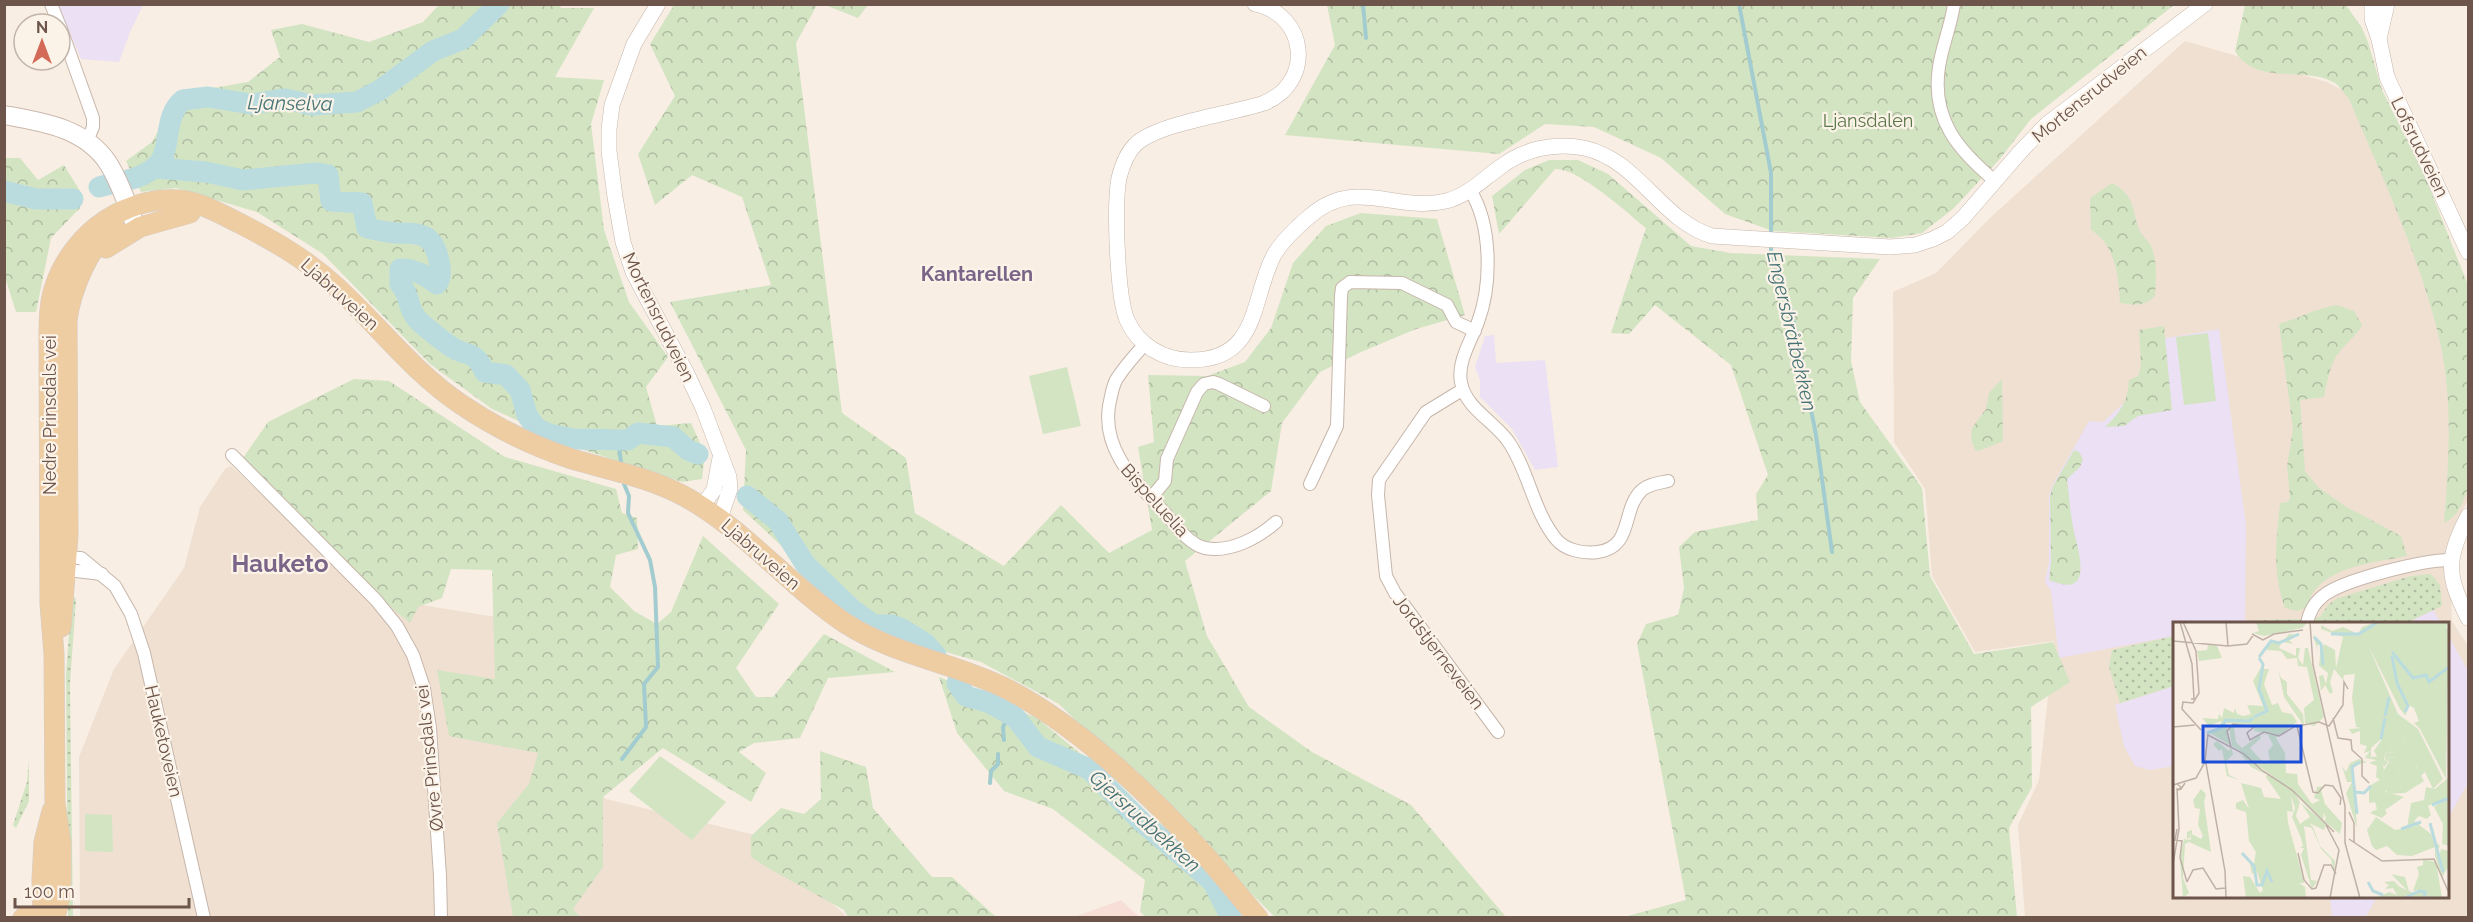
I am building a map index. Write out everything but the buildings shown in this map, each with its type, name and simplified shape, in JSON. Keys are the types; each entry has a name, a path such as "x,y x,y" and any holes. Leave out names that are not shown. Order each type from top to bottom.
{"main road":[{"path":"4,115 58,127 87,141 104,157 128,206"},
{"name":"Ljabruveien","path":"128,206 155,200 185,201 206,206 279,243 315,268 425,376 464,406 537,446 653,482 702,506 747,539 820,604 860,632 907,653 996,684 1033,704 1063,724 1165,814 1206,855 1258,918"},
{"name":"Ljabruveien","path":"128,206 190,213 242,225"},
{"name":"Nedre Prinsdals vei","path":"58,563 66,320 72,294 99,240 128,206"},
{"name":"Nedre Prinsdals vei","path":"65,918 61,891 61,844 55,803 54,654 61,627 49,327 54,288 64,265 93,230 128,206"},
{"name":"Ljabruveien","path":"89,261 115,241 140,227 190,213"},
{"name":"Nedre Prinsdals vei","path":"48,917 44,842 55,803"},
{"path":"23,918 48,917 61,891"}],"street":[{"name":"Mortensrudveien","path":"658,4 634,45 615,95 609,129 610,160 621,231 630,263 691,382 730,486 720,518"},
{"name":"Mortensrudveien","path":"1255,4 1280,15 1295,35 1298,62 1286,90 1264,103 1145,137 1135,146 1123,165 1118,195 1121,294 1127,320 1145,344 1168,357 1188,360 1208,358 1233,347 1250,327 1271,262 1278,250 1311,215 1332,202 1361,195 1410,203 1430,204 1451,200 1470,190 1502,166 1530,151 1560,146 1583,148 1602,154 1622,165 1668,211 1705,234 1727,238 1879,246 1915,245 1939,236 1963,218 2028,142 2054,118 2205,4"},
{"path":"1954,4 1939,68 1940,107 1957,145 1995,181"},
{"name":"Lofsrudveien","path":"2372,4 2372,19 2391,87 2469,252"},
{"name":"Lofsrudveien","path":"2379,39 2387,4"},
{"path":"72,59 93,118 93,127 87,141"},
{"path":"1470,190 1478,205 1489,269 1485,301 1461,368 1462,390 1468,400 1507,440 1551,532 1569,549 1597,552 1614,546 1623,536 1632,506 1641,490 1653,484 1668,481"},
{"path":"1310,484 1337,426 1341,296 1346,285 1355,281 1406,284 1447,305 1456,322 1475,331"},
{"name":"Bispeluelia","path":"1145,344 1115,382 1108,412 1109,429 1119,460 1194,543 1207,549 1232,546 1252,540 1276,522"},
{"path":"1151,498 1165,481 1167,459 1197,392 1204,384 1213,382 1219,384 1264,406"},
{"name":"Jordstjerneveien","path":"1462,390 1426,412 1380,477 1378,495 1385,562 1389,583 1395,593 1498,732"},
{"name":"Øvre Prinsdals vei","path":"232,455 376,600 398,626 413,655 424,688 430,728 441,918"},
{"path":"702,506 714,490 720,458"},
{"path":"2469,516 2454,543 2452,560 2455,590 2469,618"},
{"path":"2308,622 2316,602 2334,589 2417,563 2452,560"},
{"name":"Hauketoveien","path":"58,563 103,574 124,597 142,646 204,918"}],"shaded area":[{"path":"58,5 143,5 119,62 81,59 72,38 72,12 61,12"},
{"path":"2185,41 2327,82 2378,109 2468,319 2468,499 2449,539 2452,621 2468,646 2468,917 2025,917 2018,825 2039,780 2054,641 1975,652 1932,576 1925,489 1894,442 1893,292 1936,273 1992,216"},
{"path":"2219,329 2246,525 2245,621 2173,622 2173,636 2059,658 2051,591 2045,582 2049,561 2049,495 2089,421 2103,422 2144,385 2149,341"},
{"path":"1494,335 1496,363 1545,360 1558,467 1535,470 1512,429 1480,397 1480,380 1475,367 1485,336"},
{"path":"231,466 373,597 502,618 540,755 606,799 759,836 847,917 80,917 79,757 114,669 184,568 200,507 225,469"},
{"path":"2433,610 2440,622 2410,622"},
{"path":"2449,637 2468,671 2468,783 2449,816"},
{"path":"2173,686 2173,766 2150,770 2135,766 2124,746 2115,705"},
{"path":"2330,898 2376,898 2365,918 2332,917"},
{"path":"1121,900 1139,917 1074,917"}],"green space":[{"path":"559,4 561,8 594,8 555,77 604,80 591,124 604,230 629,302 668,357 646,387 657,426 691,423 705,454 702,479 682,482 581,449 492,409 430,364 323,254 257,212 176,188 141,192 126,161 152,142 179,94 248,82 280,57 271,30 302,24 369,42 423,22 439,5"},
{"path":"674,5 817,5 796,43 842,413 906,458 915,513 1004,566 1061,505 1109,553 1152,530 1138,447 1154,442 1148,375 1207,376 1245,362 1271,328 1293,263 1326,226 1361,213 1437,219 1465,315 1416,329 1320,372 1282,423 1271,491 1185,561 1207,636 1249,707 1312,752 1411,805 1506,917 1275,917 1059,704 981,662 907,641 834,595 743,510 746,450 670,302 771,285 742,197 692,175 655,205 638,154 675,96 650,44"},
{"path":"825,5 868,5 858,18"},
{"name":"Ljansdalen","path":"1327,5 2174,5 2031,119 1999,160 1953,209 1922,233 1892,238 1773,231 1725,214 1661,158 1594,127 1545,124 1499,154 1285,135 1335,45"},
{"path":"2245,5 2346,5 2362,28 2382,90 2424,174 2468,285 2468,488 2457,513 2444,523 2448,455 2447,387 2440,342 2412,249 2349,99 2339,87 2333,82 2308,75 2281,74 2255,68 2244,62 2235,51"},
{"path":"4,158 20,158 38,180 64,165 80,191 80,208 51,238 36,312 16,312 5,277"},
{"path":"1549,160 1578,160 1608,174 1691,246 1730,253 1880,259 1853,298 1851,361 1860,402 1922,488 1930,576 1974,654 2053,642 2070,682 2031,707 2032,787 2009,828 2017,917 1624,917 1686,900 1637,644 1646,624 1678,615 1684,588 1679,547 1695,532 1758,520 1756,494 1768,475 1731,365 1655,305 1629,334 1611,333 1646,228 1589,183 1565,171 1555,169 1499,234 1492,196 1525,170"},
{"path":"2112,183 2129,197 2140,231 2153,250 2156,270 2155,296 2143,304 2120,303 2114,262 2106,244 2091,230 2090,198"},
{"path":"2337,305 2354,311 2362,325 2334,361 2324,397 2300,400 2305,471 2318,487 2345,506 2401,536 2407,556 2358,566 2334,575 2314,592 2308,607 2297,611 2285,608 2277,569 2276,543 2280,503 2288,502 2290,498 2287,466 2293,429 2279,324 2322,308"},
{"path":"2164,326 2172,410 2138,416 2124,426 2105,427 2122,406 2129,380 2138,376 2141,366 2139,330"},
{"path":"2208,333 2216,401 2184,405 2176,337"},
{"path":"1067,367 1081,426 1043,434 1029,376"},
{"path":"354,379 389,381 505,457 616,489 622,513 637,518 638,549 616,555 610,587 634,611 657,624 671,612 703,536 779,604 736,668 756,697 773,697 824,634 895,672 828,678 800,738 754,743 739,752 766,773 751,802 663,748 603,797 603,867 573,909 580,917 513,917 497,823 529,784 538,753 449,736 437,670 495,679 492,570 451,569 442,598 418,607 410,623 387,604 243,458 268,422"},
{"path":"2002,379 2003,441 1979,451 1975,450 1971,439 1972,428 1986,409 1989,393"},
{"path":"2074,450 2079,452 2083,459 2080,467 2067,479 2080,570 2079,578 2073,584 2064,584 2049,580 2050,496 2053,486"},
{"path":"2431,574 2440,585 2442,606 2408,622 2248,622 2320,617 2328,605 2338,598 2411,576"},
{"path":"72,595 76,599 70,683 73,917 68,918 66,674"},
{"path":"2173,636 2173,686 2120,703 2109,667 2112,650"},
{"path":"939,677 1037,718 1126,791 1243,917 1145,917 1140,911 1145,880 1053,809 1004,791 957,733"},
{"path":"820,751 866,767 873,808 932,877 952,877 996,917 848,917 844,910 751,857 751,836 781,808 804,814 821,799"},
{"path":"660,756 726,802 692,840 629,791"},
{"path":"29,759 29,801 16,828 13,825 27,782"},
{"path":"85,814 112,815 113,852 85,851"}],"waterway":[{"name":"Ljanselva","path":"99,187 135,178 148,172 160,162 164,154 172,116 176,107 183,100 208,97 251,104 285,99 312,105 357,102 380,90 433,51 463,39 499,4"},
{"path":"1363,4 1366,38"},
{"name":"Engersbråtbekken","path":"1739,4 1771,173 1771,236"},
{"name":"Gjersrudbekken","path":"156,168 206,172 243,180 315,173 328,175 331,201 362,203 367,228 392,233 419,234 429,240 436,252 440,267 437,284 415,271 400,269 400,284 406,293 413,314 450,346 476,359 485,372 506,375 520,390 527,415 536,428 549,434 573,439 628,440 638,433 673,437 688,450 698,454"},
{"name":"Ljanselva","path":"4,191 36,199 73,199"},
{"name":"Engersbråtbekken","path":"1771,244 1771,252 1792,313 1816,435 1832,552"},
{"path":"618,440 621,462"},
{"path":"622,759 646,727 644,684 658,667 655,587 650,560 628,513 629,496 624,484"},
{"name":"Gjersrudbekken","path":"747,496 778,521 805,564 853,610 874,625 892,625 902,629 926,644 936,655"},
{"name":"Gjersrudbekken","path":"957,683 966,696 990,703 1015,717 1038,747 1089,769 1143,823 1213,882 1231,918"},
{"path":"1004,740 1003,727 1010,714"},
{"path":"990,783 991,771 998,764 998,754"}],"district":[{"name":"Kantarellen","path":"977,274"},
{"name":"Hauketo","path":"280,563"}]}
